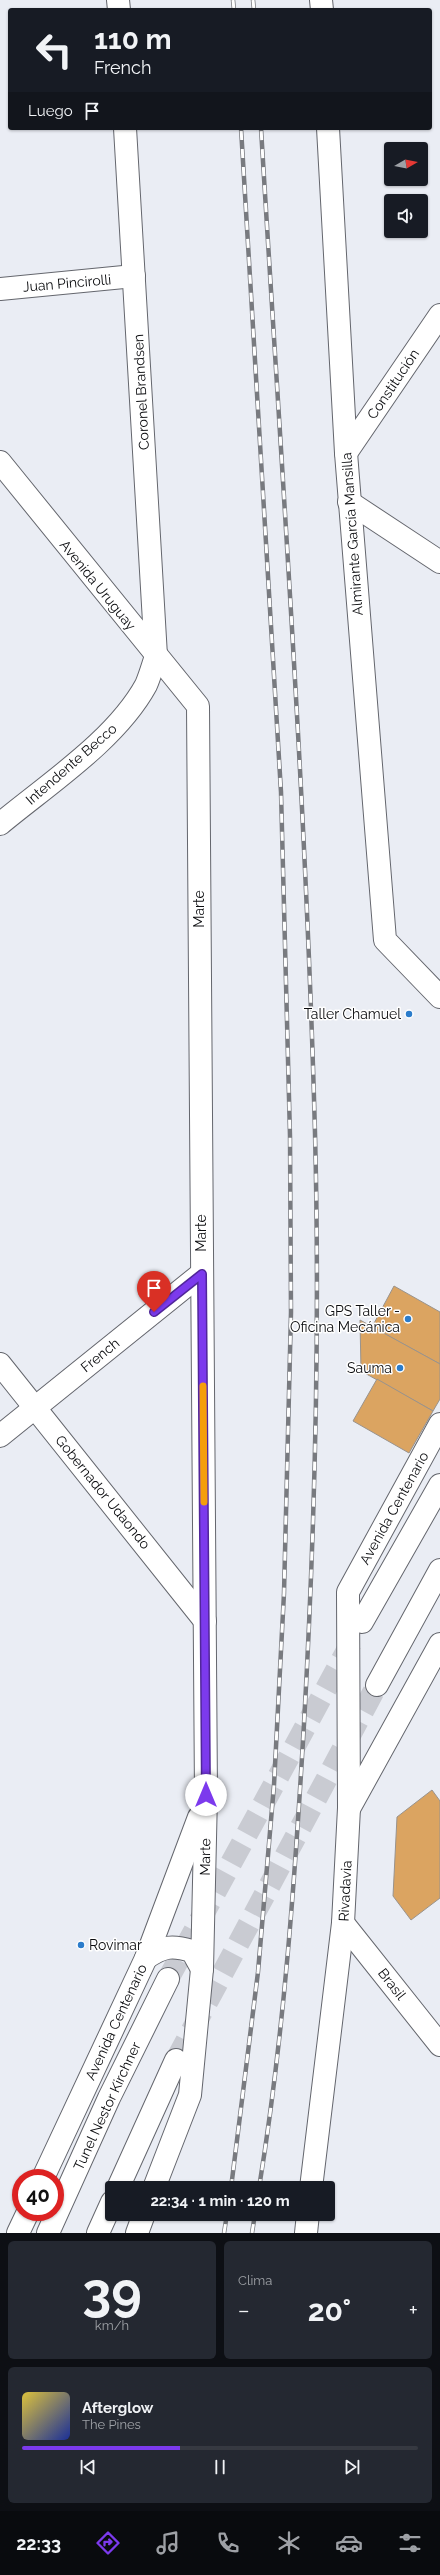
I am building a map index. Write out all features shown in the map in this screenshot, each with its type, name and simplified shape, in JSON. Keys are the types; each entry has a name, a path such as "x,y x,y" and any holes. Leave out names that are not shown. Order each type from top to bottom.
{"street":[{"name":"Coronel Brandsen","path":"125,130 156,656"},
{"name":"Almirante García Mansilla","path":"328,130 349,502 385,940 440,997"},
{"name":"Juan Pincirolli","path":"0,289 134,276"},
{"name":"Constitución","path":"346,453 440,315"},
{"name":"Avenida Uruguay","path":"0,462 198,706"},
{"path":"349,502 440,562"},
{"name":"Intendente Becco","path":"0,824 105,738 128,712 146,684 156,656"},
{"name":"Marte","path":"157,2181 190,2095 202,1969 206,1795 198,706"},
{"name":"French","path":"0,1436 202,1274"},
{"name":"Gobernador Udaondo","path":"0,1364 205,1621"},
{"name":"Avenida Centenario","path":"348,1592 440,1424"},
{"path":"362,1622 440,1485"},
{"path":"377,1684 440,1570"},
{"name":"Rivadavia","path":"312,2181 343,1923 349,1808 348,1592"},
{"path":"349,1808 440,1644"},
{"name":"Avenida Centenario","path":"47,2169 146,1958 188,1852 206,1795"},
{"name":"Brasil","path":"343,1923 440,2045"},
{"path":"146,1958 160,1949 176,1946 192,1951 202,1969"},
{"name":"Tunel Nestor Kirchner","path":"48,2233 109,2098 168,1979"},
{"path":"121,2181 176,2060"},
{"path":"98,2233 105,2218"},
{"path":"18,2233 24,2221"},
{"path":"137,2233 141,2221"},
{"path":"306,2233 307,2221"}],"building":[{"name":"GPS Taller - Oficina Mecánica","path":"394,1286 440,1312 440,1364 372,1327"},
{"name":"Sauma","path":"360,1320 440,1364 440,1399 433,1411 361,1371"},
{"path":"377,1379 433,1411 409,1453 353,1421"},
{"path":"432,1790 440,1801 440,1898 411,1920 393,1896 397,1817"}],"tunnel":[{"path":"168,1979 351,1643"},
{"path":"176,2060 377,1685"}],"railway":[{"path":"233,0 234,8"},
{"path":"253,0 254,8"},
{"path":"232,2181 258,1972 274,1785 284,1593 291,1312 290,1136 281,792 241,130"},
{"path":"260,2181 282,2015 301,1782 314,1502 317,1354 315,1133 306,881 261,130"},
{"path":"224,2233 226,2221"},
{"path":"252,2233 254,2221"}],"slow traffic":[{"path":"203,1386 204,1502"}],"place":[{"name":"Taller Chamuel","path":"409,1014"},
{"name":"GPS Taller - Oficina Mecánica","path":"408,1319"},
{"name":"Sauma","path":"400,1368"},
{"name":"Rovimar","path":"81,1945"}],"route":[{"path":"154,1312 202,1274 206,1795"}]}
